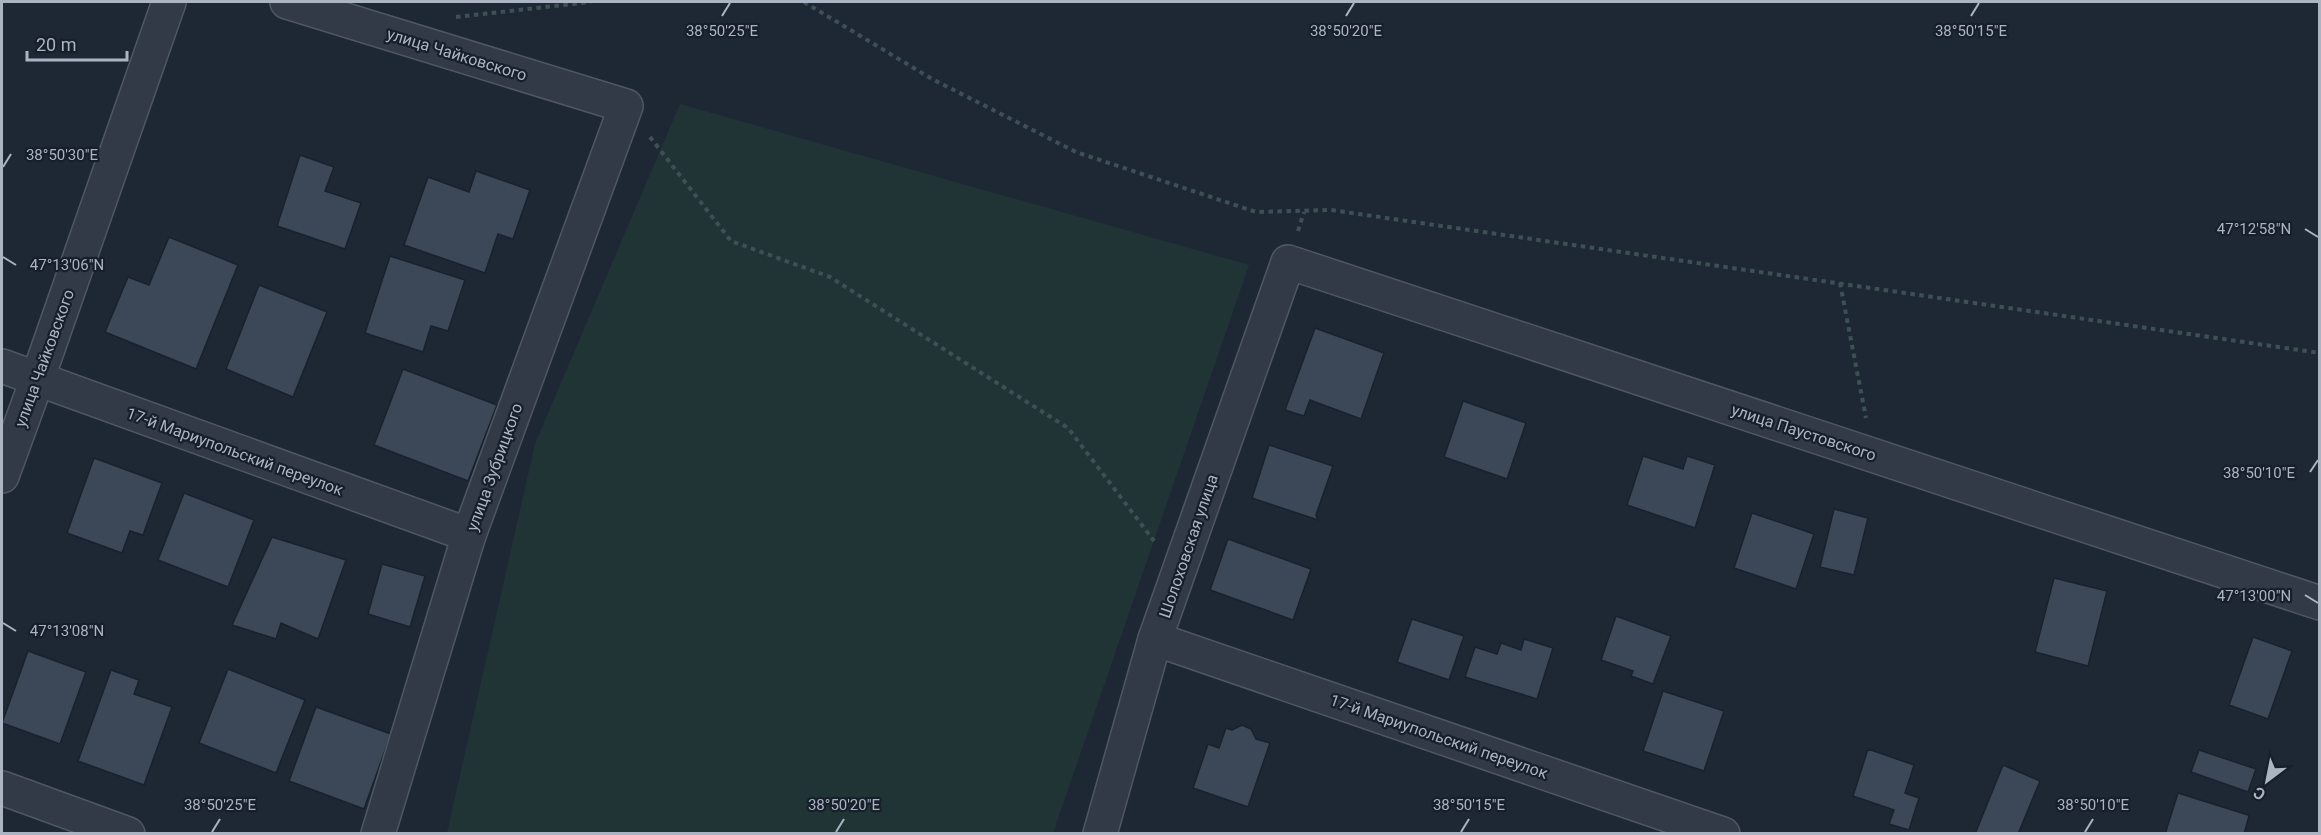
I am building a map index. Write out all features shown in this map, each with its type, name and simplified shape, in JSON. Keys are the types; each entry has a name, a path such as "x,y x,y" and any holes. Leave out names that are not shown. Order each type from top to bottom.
{"street":[{"name":"улица Чайковского","path":"2,476 169,2"},
{"name":"улица Чайковского","path":"287,2 626,106"},
{"name":"улица Зубрицкого","path":"378,834 469,535 626,106"},
{"name":"Шолоховская улица","path":"1100,834 1155,639 1288,262"},
{"name":"улица Паустовского","path":"1288,262 2319,603"},
{"name":"17-й Мариупольский переулок","path":"2,366 469,535"},
{"name":"17-й Мариупольский переулок","path":"1155,639 1723,834"},
{"path":"2,788 128,834"}],"path":[{"path":"431,46 450,18 591,2"},
{"path":"804,2 932,79 1076,152 1256,212 1331,210 2319,353"},
{"path":"626,106 731,241 830,278 1068,428 1178,573"},
{"path":"1840,284 1873,455"}],"green space":[{"path":"680,104 1249,265 1053,833 447,833 535,444"}],"building":[{"path":"300,155 334,167 325,191 361,203 345,249 277,226"},
{"path":"476,171 530,190 513,239 498,234 485,273 404,245 428,177 469,192"},
{"path":"169,237 238,265 196,369 105,332 128,277 149,285"},
{"path":"390,256 465,280 448,331 431,326 423,352 365,333"},
{"path":"259,285 327,312 293,397 226,369"},
{"path":"1315,328 1384,353 1361,419 1310,400 1304,416 1285,410"},
{"path":"403,369 497,405 468,481 374,445"},
{"path":"1463,401 1526,423 1507,479 1444,457"},
{"path":"1269,445 1333,466 1316,515 1318,520 1252,498"},
{"path":"1643,456 1683,469 1687,456 1715,465 1695,528 1627,505"},
{"path":"94,458 162,483 143,535 130,531 122,553 67,533"},
{"path":"184,493 254,520 228,587 158,560"},
{"path":"1834,509 1868,518 1854,575 1820,567"},
{"path":"1752,513 1814,534 1796,589 1734,568"},
{"path":"272,537 346,560 318,639 281,623 276,639 232,625"},
{"path":"1228,539 1311,569 1293,620 1210,590"},
{"path":"382,564 425,576 410,627 368,614"},
{"path":"2054,578 2107,591 2088,666 2035,652"},
{"path":"1616,616 1671,636 1653,684 1631,676 1633,671 1601,660"},
{"path":"1412,619 1464,636 1449,680 1397,662"},
{"path":"2253,637 2292,651 2268,719 2229,705"},
{"path":"1524,639 1553,648 1537,699 1465,677 1475,647 1497,654 1501,643 1521,650"},
{"path":"28,651 86,672 60,744 2,723"},
{"path":"228,669 305,700 276,773 199,743"},
{"path":"111,670 139,680 134,694 172,707 144,785 78,761"},
{"path":"1663,691 1724,711 1704,771 1643,751"},
{"path":"316,707 391,734 364,809 289,781"},
{"path":"1242,725 1251,729 1256,739 1270,743 1248,807 1193,788 1208,744 1219,748 1226,728 1232,730"},
{"path":"1868,749 1914,765 1905,793 1919,798 1909,830 1889,824 1894,810 1853,796"},
{"path":"2199,750 2256,769 2248,792 2191,772"},
{"path":"2003,765 2040,781 2018,834 1975,834"},
{"path":"2178,793 2248,815 2244,834 2165,834"}]}
